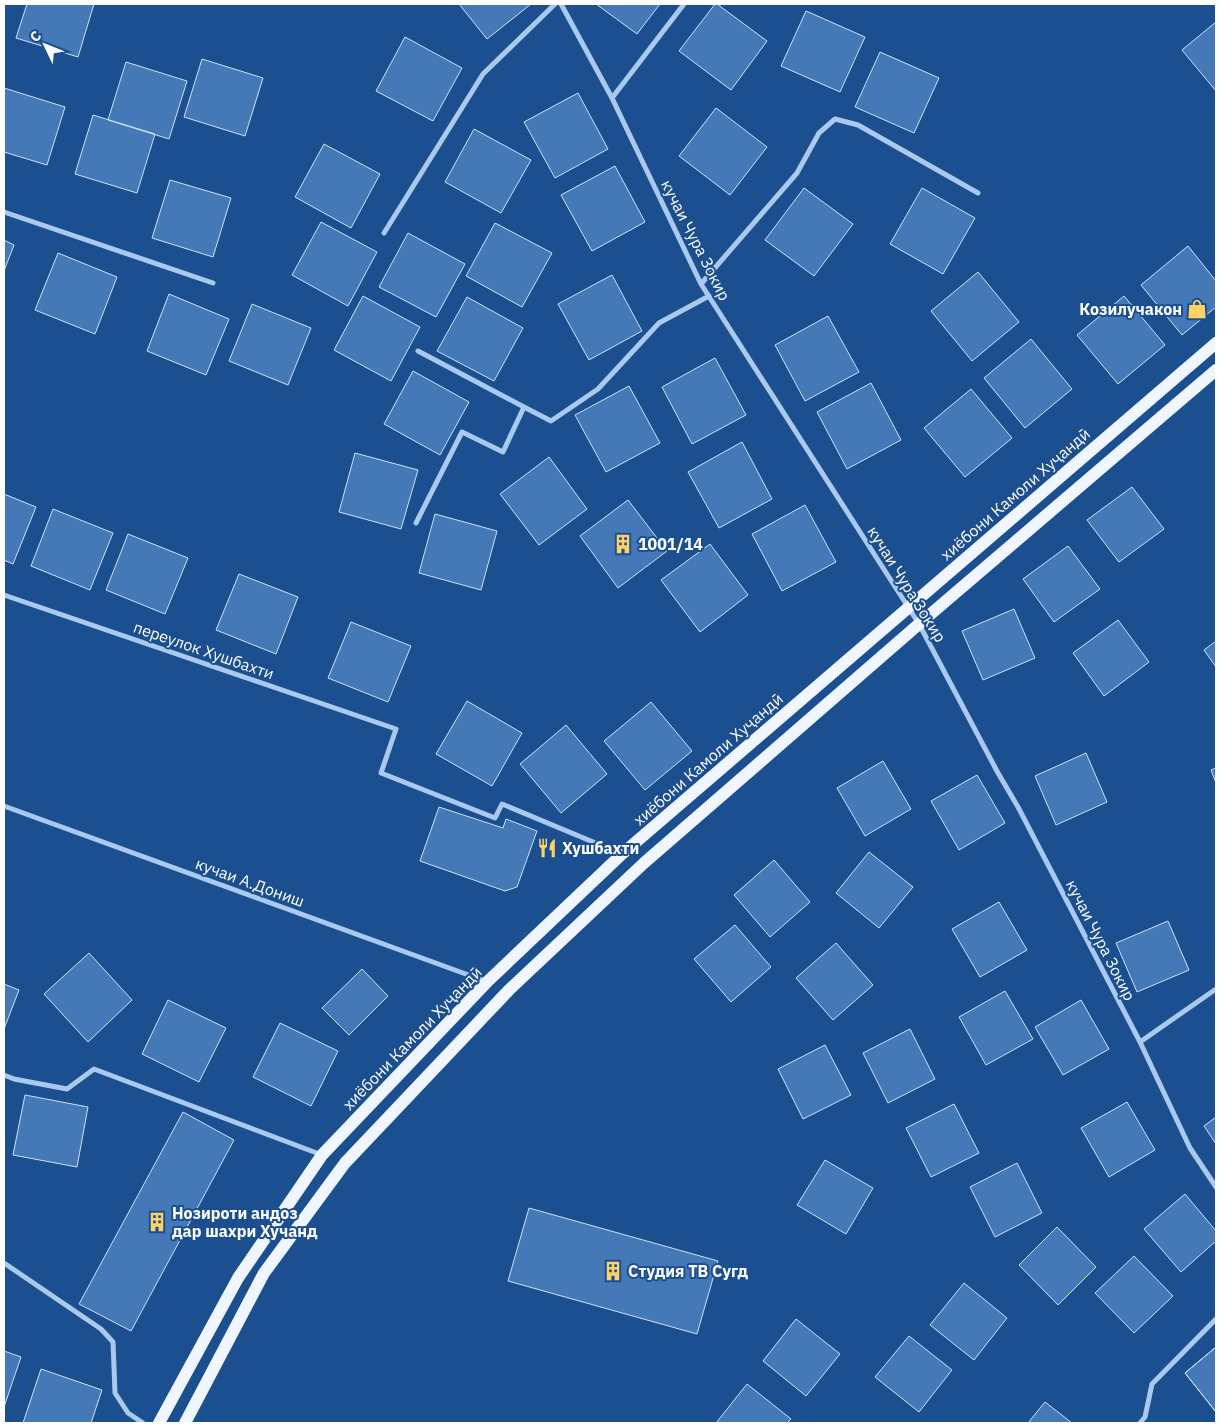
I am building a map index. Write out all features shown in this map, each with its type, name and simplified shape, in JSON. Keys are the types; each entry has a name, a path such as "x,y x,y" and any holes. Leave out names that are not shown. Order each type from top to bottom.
{"main road":[{"name":"хиёбони Камоли Хуҷандӣ","path":"159,1423 238,1278 322,1155 487,982 622,854 1216,343"},
{"path":"185,1423 264,1273 345,1163 509,990 629,877 919,624 1216,370"}],"street":[{"path":"384,233 483,74 555,4"},
{"name":"кучаи Чура Зокир","path":"561,4 612,98 701,284 919,624 1018,807 1140,1042 1190,1148 1216,1187"},
{"path":"612,98 684,4"},
{"path":"701,284 797,173 818,133 835,119 858,125 978,193"},
{"path":"4,212 213,283"},
{"path":"418,351 551,421 598,389 659,323 709,296"},
{"path":"416,523 462,432 503,452 524,407"},
{"name":"переулок Хушбахти","path":"4,595 396,729 381,773 495,818 502,804 622,854"},
{"name":"кучаи А.Дониш","path":"4,806 487,982"},
{"path":"1140,1042 1216,989"},
{"path":"4,1075 14,1079 68,1089 94,1069 322,1155"},
{"path":"4,1263 101,1328 113,1342 115,1393 128,1413 143,1423"},
{"path":"1140,1423 1145,1417 1152,1384 1216,1319"}],"building":[{"path":"27,4 94,4 78,57 16,38"},
{"path":"459,4 531,4 487,39"},
{"path":"596,4 660,4 637,34"},
{"path":"715,4 767,41 731,90 679,51"},
{"path":"806,11 865,37 840,92 781,66"},
{"path":"1216,22 1216,91 1182,50"},
{"path":"405,37 462,68 433,121 376,91"},
{"path":"880,52 939,78 914,133 855,107"},
{"path":"202,59 263,78 245,136 184,117"},
{"path":"126,62 187,81 169,139 108,120"},
{"path":"4,88 65,107 47,165 4,152"},
{"path":"578,93 608,149 555,178 524,122"},
{"path":"716,108 767,147 730,195 679,156"},
{"path":"93,115 155,134 137,193 75,174"},
{"path":"474,129 531,160 501,213 445,182"},
{"path":"324,144 380,174 351,228 295,197"},
{"path":"615,166 645,222 592,251 561,195"},
{"path":"170,180 231,198 213,257 152,238"},
{"path":"804,188 853,224 814,276 765,240"},
{"path":"922,188 975,218 943,274 890,244"},
{"path":"321,222 377,252 348,306 292,275"},
{"path":"495,223 552,253 522,307 466,276"},
{"path":"408,233 465,264 436,317 379,287"},
{"path":"4,240 14,245 4,271"},
{"path":"1188,246 1216,281 1216,307 1182,335 1141,285"},
{"path":"58,253 117,277 95,334 35,310"},
{"path":"978,272 1019,322 972,361 931,311"},
{"path":"612,275 642,331 589,360 558,304"},
{"path":"169,294 229,319 206,375 147,351"},
{"path":"363,296 420,327 391,381 334,350"},
{"path":"1124,296 1165,345 1118,384 1077,335"},
{"path":"467,297 523,328 494,381 437,351"},
{"path":"252,304 311,328 288,385 229,361"},
{"path":"828,316 859,372 805,401 775,345"},
{"path":"1031,339 1072,389 1025,428 984,378"},
{"path":"715,358 746,415 692,444 662,387"},
{"path":"413,371 469,402 440,455 384,424"},
{"path":"871,383 901,440 847,469 817,412"},
{"path":"629,386 660,443 606,472 575,415"},
{"path":"971,389 1012,438 965,477 924,428"},
{"path":"742,442 772,499 719,528 688,472"},
{"path":"355,453 418,470 401,529 339,512"},
{"path":"549,457 587,509 539,545 500,494"},
{"path":"1132,487 1164,529 1119,562 1087,520"},
{"path":"4,494 36,507 13,564 4,560"},
{"name":"1001/14","path":"628,500 667,551 618,588 580,536"},
{"path":"805,505 836,562 782,591 752,534"},
{"path":"53,509 113,533 90,590 31,566"},
{"path":"435,514 497,531 481,590 419,573"},
{"path":"128,534 188,558 165,614 106,590"},
{"path":"710,544 748,595 700,632 661,580"},
{"path":"1068,546 1100,589 1054,622 1023,579"},
{"path":"239,574 298,597 276,654 216,630"},
{"path":"1014,609 1035,658 983,680 962,631"},
{"path":"1118,620 1149,662 1104,696 1073,653"},
{"path":"351,622 411,646 388,702 328,678"},
{"path":"1216,641 1216,667 1204,650"},
{"path":"467,701 522,733 492,786 436,754"},
{"path":"651,702 692,751 645,790 604,741"},
{"path":"566,725 607,774 561,813 520,764"},
{"path":"1086,753 1107,802 1056,825 1035,776"},
{"path":"883,761 911,809 865,836 837,788"},
{"path":"1216,768 1216,783 1211,770"},
{"path":"977,775 1005,823 959,850 931,801"},
{"path":"439,807 503,828 506,819 537,831 517,887 505,891 420,861"},
{"path":"869,852 913,887 879,928 836,893"},
{"path":"774,860 810,902 770,937 734,895"},
{"path":"999,902 1027,950 980,977 952,929"},
{"path":"1168,921 1189,970 1137,992 1116,943"},
{"path":"735,925 771,967 731,1002 694,959"},
{"path":"836,943 873,985 833,1020 796,978"},
{"path":"89,953 132,1000 88,1042 44,994"},
{"path":"362,969 388,996 349,1035 322,1008"},
{"path":"4,984 19,990 4,1029"},
{"path":"1005,991 1033,1039 986,1065 959,1017"},
{"path":"168,1000 226,1028 199,1082 142,1054"},
{"path":"1081,1000 1109,1049 1063,1075 1035,1027"},
{"path":"280,1023 338,1051 311,1106 253,1077"},
{"path":"910,1029 935,1079 888,1103 863,1053"},
{"path":"825,1045 851,1095 803,1119 778,1069"},
{"path":"25,1095 88,1107 77,1167 13,1155"},
{"path":"1127,1102 1155,1150 1109,1177 1081,1128"},
{"path":"954,1104 979,1153 931,1177 906,1128"},
{"name":"Нозироти андоз дар шахри Хучанд","path":"183,1112 234,1140 131,1331 79,1304"},
{"path":"1216,1117 1216,1144 1204,1126"},
{"path":"825,1160 873,1188 846,1234 797,1205"},
{"path":"1017,1163 1042,1213 995,1237 970,1187"},
{"path":"1185,1194 1216,1231 1216,1241 1181,1272 1144,1229"},
{"name":"Студия ТВ Сугд","path":"529,1208 718,1261 697,1334 508,1281"},
{"path":"1057,1227 1096,1267 1058,1305 1019,1265"},
{"path":"1134,1256 1173,1296 1134,1333 1095,1293"},
{"path":"964,1283 1007,1318 974,1360 930,1325"},
{"path":"796,1319 840,1354 806,1396 763,1361"},
{"path":"909,1336 952,1370 919,1412 875,1377"},
{"path":"1216,1347 1216,1412 1185,1373"},
{"path":"1216,1347 1216,1412 1185,1373"},
{"path":"4,1351 21,1357 4,1407"},
{"path":"41,1369 102,1390 91,1423 23,1423"},
{"path":"747,1384 791,1419 787,1423 716,1423"},
{"path":"1045,1402 1072,1423 1028,1423"}],"place":[{"name":"Козилучакон","path":"1197,309"},
{"name":"1001/14","path":"623,544"},
{"name":"Хушбахти","path":"547,848"},
{"name":"Нозироти андоз дар шахри Хучанд","path":"157,1222"},
{"name":"Студия ТВ Сугд","path":"613,1271"}]}
